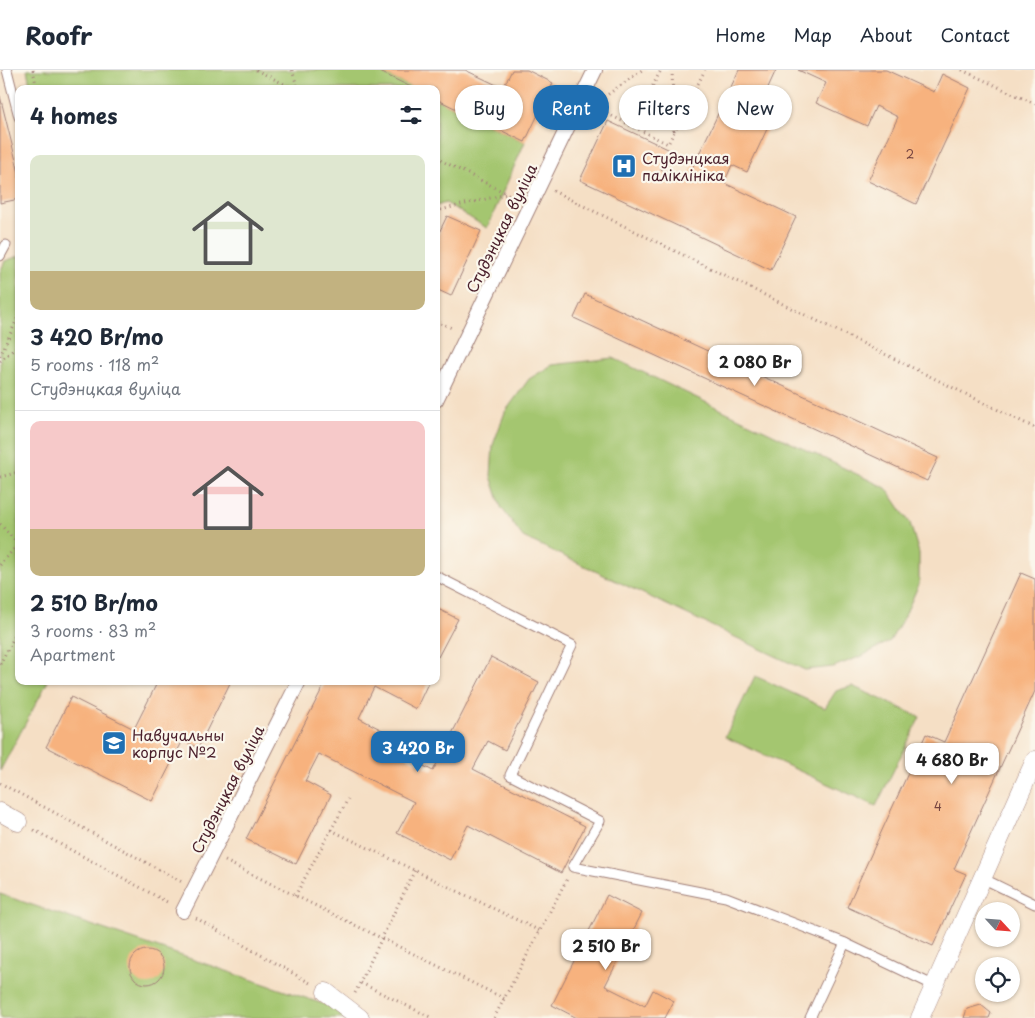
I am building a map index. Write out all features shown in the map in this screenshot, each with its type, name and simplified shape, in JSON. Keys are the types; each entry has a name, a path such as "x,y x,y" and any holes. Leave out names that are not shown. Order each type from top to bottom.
{"street":[{"name":"Студэнцкая вуліца","path":"440,392 595,70"},
{"name":"Студэнцкая вуліца","path":"183,911 297,685"},
{"path":"920,1018 1035,760"},
{"path":"0,812 18,822"},
{"path":"326,992 354,1013"}],"lane":[{"path":"6,70 15,103"},
{"path":"0,256 6,245"},
{"path":"440,578 572,645 510,775 600,820 573,867 726,897 845,943 935,986"},
{"path":"982,878 1034,900"},
{"path":"810,1018 845,943"}],"path":[{"path":"33,70 36,85"},
{"path":"256,70 286,85"},
{"path":"292,70 297,85"},
{"path":"609,93 642,70"},
{"path":"652,85 660,70"},
{"path":"672,70 674,132"},
{"path":"640,130 668,144 705,70"},
{"path":"962,70 1035,104"},
{"path":"440,160 530,205"},
{"path":"540,185 1035,428"},
{"path":"440,210 508,194"},
{"path":"0,356 15,324"},
{"path":"0,360 15,348"},
{"path":"0,477 15,473"},
{"path":"0,524 15,540"},
{"path":"0,565 15,547"},
{"path":"0,664 15,636"},
{"path":"0,783 195,890"},
{"path":"295,896 348,798"},
{"path":"331,830 540,931"},
{"path":"212,855 504,999"},
{"path":"494,1018 573,867"},
{"path":"354,1013 360,983 415,870"},
{"path":"360,983 432,1018"}],"green space":[{"path":"27,70 376,70 407,85 30,85"},
{"path":"440,101 455,108 455,130 500,130 525,142 487,228 446,203 440,205"},
{"path":"15,257 15,685 46,685 0,771 0,272 5,261"},
{"path":"613,358 886,488 910,523 919,553 919,584 906,613 890,641 862,656 833,667 805,670 523,537 501,507 491,476 493,445 505,412 529,379 552,365"},
{"path":"755,676 825,708 836,691 852,686 920,717 876,806 725,737"},
{"path":"0,894 341,1010 364,1018 0,1018"}],"building":[{"path":"376,70 465,70 497,85 455,85 455,108 440,101 440,85 407,85"},
{"path":"512,70 527,70 553,83 552,85 533,85 533,125 525,142 500,130 523,130 523,85 504,85"},
{"path":"739,70 776,70 769,85 732,85"},
{"path":"798,70 886,70 934,92 942,74 970,88 916,204 868,181 898,117 876,106 867,126 816,103 826,83"},
{"path":"0,96 15,157 15,200 0,203"},
{"path":"718,114 718,130 767,130 747,172 732,165 724,183 796,217 771,270 580,180 604,130 609,130 609,121 619,126 619,130 627,130 670,150 661,169 686,181"},
{"path":"447,216 481,231 451,296 440,291 440,231"},
{"path":"585,294 938,458 927,481 574,318"},
{"path":"1021,573 1035,579 1035,691 954,869 966,874 933,946 847,907 926,734 944,742"},
{"path":"440,610 458,619 440,653"},
{"path":"491,657 539,682 505,750 488,741 473,769 585,826 561,873 468,825 450,860 397,833 414,802 319,754 305,781 331,795 296,864 246,839 324,685 427,685 416,709 374,687 359,718 407,743 401,754 433,771"},
{"name":"Навучальны корпус №2","path":"156,685 229,685 198,748 183,740 152,801 46,747 71,697 134,729"},
{"path":"607,895 642,913 605,986 645,1006 653,990 674,1001 665,1018 577,1018 552,1005"},
{"path":"147,950 159,955 164,967 159,979 147,984 135,979 130,967 135,955"},
{"path":"981,1005 991,1013 989,1018 964,1018 967,1009"}],"place":[{"name":"Студэнцкая паліклініка","path":"624,166"},
{"name":"Навучальны корпус №2","path":"114,743"}]}
